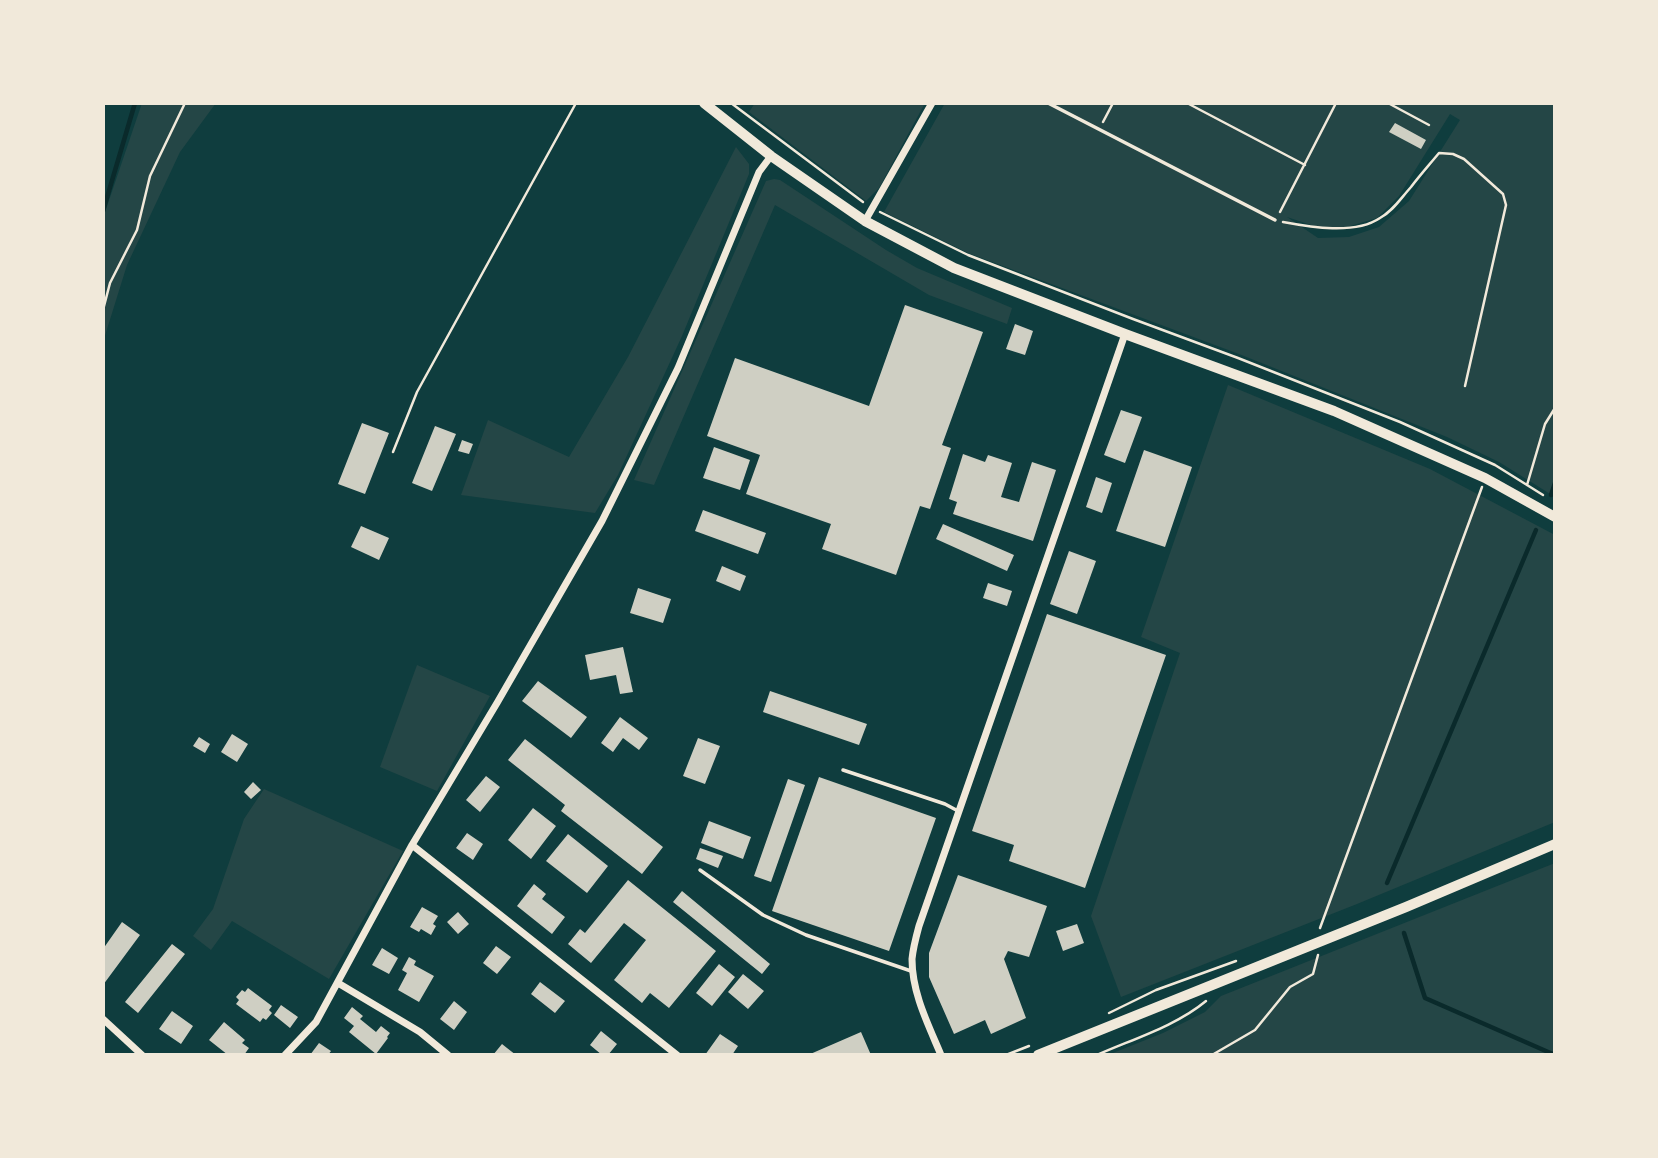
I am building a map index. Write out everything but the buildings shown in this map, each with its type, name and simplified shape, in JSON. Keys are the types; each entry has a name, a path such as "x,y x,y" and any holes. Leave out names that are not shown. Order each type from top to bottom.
{"main road":[{"path":"704,103 771,156 864,221 954,268 1334,411 1485,478 1555,517"},
{"path":"1042,1054 1555,844"}],"street":[{"path":"864,221 932,103"},
{"path":"285,1055 316,1022 412,845 602,521 678,368 759,172 771,156"},
{"path":"941,1055 914,983 912,956 919,926 1125,334"},
{"path":"412,845 677,1055"},
{"path":"338,983 420,1032 448,1055"},
{"path":"103,1019 142,1055"}],"lane":[{"path":"1048,103 1275,220"},
{"path":"843,770 945,804 958,811"},
{"path":"700,870 764,915 806,935 913,972"}],"path":[{"path":"103,310 110,283 136,230 150,176 185,103"},
{"path":"393,452 417,392 576,103"},
{"path":"731,103 872,208 968,255 1400,422 1495,465 1545,497"},
{"path":"1099,130 1113,103"},
{"path":"1186,103 1305,165"},
{"path":"1336,103 1275,220 1328,228 1361,226 1380,219 1397,204 1439,153 1464,159 1503,194 1506,205 1465,386"},
{"path":"1388,103 1429,125"},
{"path":"1527,485 1545,424 1555,408"},
{"path":"1212,1055 1255,1030 1290,987 1313,974 1322,940 1320,930 1485,478"}],"shaded area":[{"path":"142,103 216,103 180,152 127,265 103,342 103,218"},
{"path":"755,103 925,103 879,188 866,201 749,112"},
{"path":"945,103 1555,103 1555,497 1499,462 1447,437 1239,354 968,253 884,212","holes":["1450,114 1460,120 1409,201 1379,227 1349,237 1318,238 1287,217 1320,228 1347,227 1377,218 1399,196"]},
{"path":"736,147 749,164 749,174 682,336 618,475 595,513 461,495 488,420 569,457 628,357"},
{"path":"780,180 917,268 1012,308 1007,324 929,295 775,205 654,485 634,480 766,181"},
{"path":"1228,385 1430,469 1555,535 1555,822 1121,997 1091,916 1180,653 1141,637"},
{"path":"417,665 490,696 437,791 380,767"},
{"path":"264,789 403,851 329,979 232,921 211,950 193,936 213,909 244,819"},
{"path":"1555,863 1555,1055 1108,1055 1163,1033 1205,1012 1221,996"}],"waterway":[{"path":"103,211 135,103"},
{"path":"1551,495 1555,483"},
{"path":"1387,883 1536,530"},
{"path":"1404,933 1425,998 1555,1055"}]}
